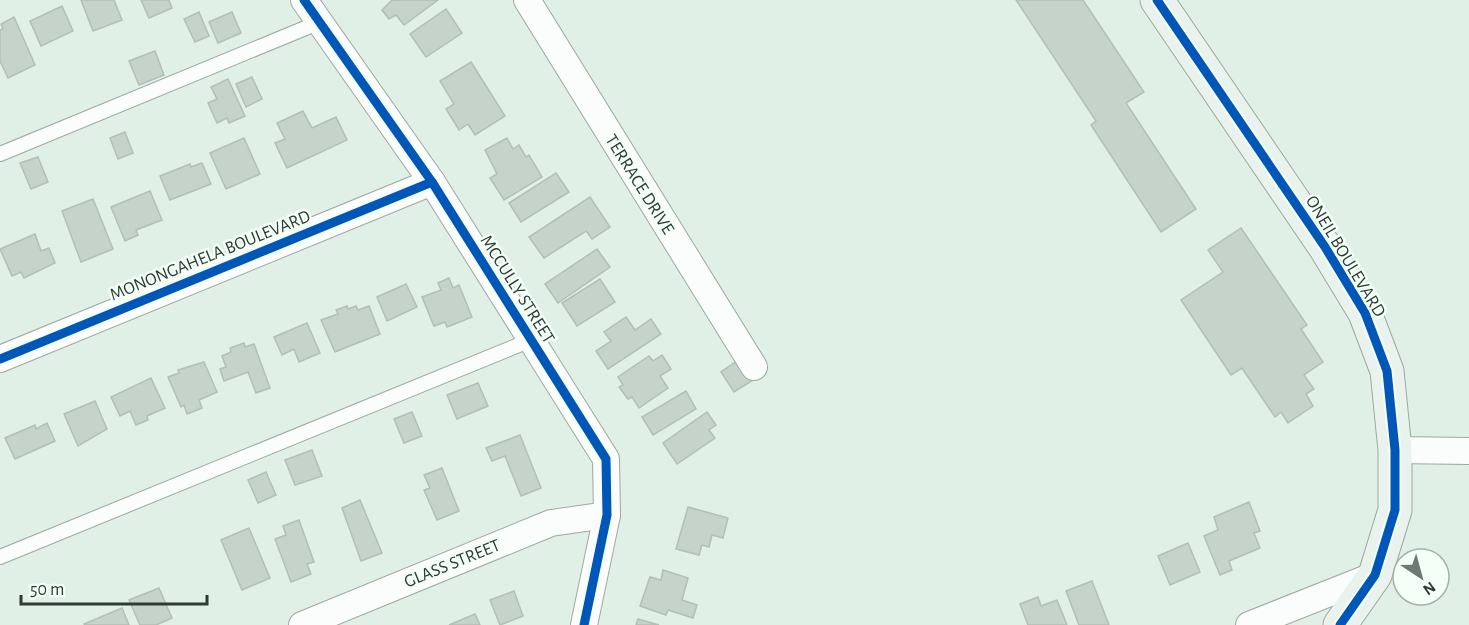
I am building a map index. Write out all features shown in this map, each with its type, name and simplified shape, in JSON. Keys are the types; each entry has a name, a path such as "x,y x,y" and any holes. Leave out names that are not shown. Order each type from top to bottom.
{"street":[{"name":"MCCULLY STREET","path":"304,0 432,182 606,459 607,515 584,625"},
{"name":"TERRACE DRIVE","path":"527,0 754,367"},
{"name":"ONEIL BOULEVARD","path":"1157,0 1324,247 1365,313 1388,372 1395,450 1395,510 1375,575 1343,624"},
{"name":"MONONGAHELA BOULEVARD","path":"0,359 432,182"},
{"path":"1395,450 1469,451"},
{"name":"GLASS STREET","path":"302,625 551,523 607,515"},
{"path":"1249,625 1375,575"}],"lane":[{"path":"0,154 320,22"},
{"path":"0,556 531,340"}],"building":[{"path":"81,0 114,0 122,20 93,31"},
{"path":"141,0 169,0 172,8 149,18"},
{"path":"392,0 438,0 404,25 396,15 389,19 382,10"},
{"path":"1016,0 1083,0 1144,92 1126,103 1196,209 1161,232 1091,125 1096,121"},
{"path":"62,6 73,31 41,46 30,21"},
{"path":"446,9 462,33 426,57 410,34"},
{"path":"199,12 209,36 195,42 184,19"},
{"path":"232,12 241,33 218,43 209,22"},
{"path":"14,17 35,65 8,78 0,61 0,30 3,29 1,24"},
{"path":"155,51 164,75 139,85 129,61"},
{"path":"471,62 505,116 475,135 468,124 459,130 446,109 454,104 440,81"},
{"path":"252,77 262,99 246,107 236,84"},
{"path":"228,79 245,116 229,123 227,118 217,123 208,103 217,99 211,87"},
{"path":"303,111 312,128 336,117 347,140 287,168 275,143 285,139 277,123"},
{"path":"125,132 133,153 118,159 110,138"},
{"path":"244,138 260,174 226,189 210,153"},
{"path":"507,138 513,149 519,145 526,157 529,155 542,177 504,200 490,178 497,174 485,150"},
{"path":"38,157 48,182 31,189 20,163"},
{"path":"202,163 211,184 170,200 160,176 190,164 191,167"},
{"path":"556,173 569,192 521,222 509,203"},
{"path":"150,191 162,220 136,230 138,235 125,241 111,207"},
{"path":"590,197 610,227 592,239 586,231 544,258 529,237"},
{"path":"93,199 113,249 81,262 62,211"},
{"path":"1241,228 1307,325 1301,329 1323,362 1304,375 1314,389 1306,394 1313,406 1288,423 1281,412 1275,417 1242,368 1231,375 1181,300 1223,272 1208,250"},
{"path":"35,234 41,251 49,248 55,263 24,278 21,272 12,276 0,249"},
{"path":"597,249 610,267 558,303 545,284"},
{"path":"449,278 453,288 459,285 472,317 447,327 445,322 434,326 422,297 441,290 438,283"},
{"path":"600,279 615,302 577,326 562,303"},
{"path":"406,284 417,307 387,321 377,297"},
{"path":"347,306 348,309 356,306 358,310 369,306 380,334 335,352 321,320 338,314 336,310"},
{"path":"626,317 635,330 651,319 661,334 608,369 596,351 611,341 604,332"},
{"path":"307,323 320,353 299,362 294,349 282,355 274,337"},
{"path":"244,343 245,347 254,344 270,388 256,393 248,372 224,381 220,369 226,367 222,356 231,352 230,348"},
{"path":"662,355 671,369 660,376 668,388 639,408 632,397 628,399 619,387 623,385 618,377 649,356 653,361"},
{"path":"744,356 758,377 734,392 721,372"},
{"path":"204,362 217,392 199,400 202,408 187,414 184,405 181,407 168,377 179,373 178,370"},
{"path":"151,378 165,408 147,416 148,420 136,425 130,411 120,416 111,397"},
{"path":"478,383 488,406 457,419 447,395"},
{"path":"686,391 696,409 653,435 642,417"},
{"path":"95,401 107,429 78,446 64,414"},
{"path":"412,412 422,436 404,443 394,419"},
{"path":"707,412 716,425 709,430 715,438 677,464 663,443"},
{"path":"47,423 55,441 15,459 5,438 35,425 36,429"},
{"path":"520,435 541,488 521,496 505,456 492,461 486,448"},
{"path":"312,450 322,476 295,485 285,460"},
{"path":"442,468 459,511 437,520 424,490 430,488 424,475"},
{"path":"266,472 276,495 258,503 248,480"},
{"path":"360,500 382,553 361,561 342,508"},
{"path":"1249,502 1260,531 1254,533 1260,548 1229,561 1232,570 1220,575 1204,536 1218,530 1214,517"},
{"path":"688,507 728,518 723,538 712,535 709,547 702,545 699,555 676,549"},
{"path":"299,520 314,562 307,564 311,574 291,582 275,539 286,535 283,526"},
{"path":"249,528 270,578 242,590 221,540"},
{"path":"1188,543 1200,572 1170,585 1158,556"},
{"path":"663,570 688,578 682,600 697,605 693,618 668,610 666,615 640,606 650,577 661,580"},
{"path":"1092,581 1109,625 1079,625 1066,591"},
{"path":"159,588 172,618 156,625 140,625 129,600"},
{"path":"514,591 523,616 500,625 490,600"},
{"path":"1038,597 1041,606 1057,600 1067,625 1028,625 1020,604"},
{"path":"122,608 129,625 84,624"},
{"path":"475,614 480,625 449,625"},
{"path":"638,619 659,625 636,625"}],"cycle path":[{"path":"304,0 432,182 606,459 607,515 584,625"},
{"path":"1157,0 1325,247 1365,313 1387,371 1395,450 1395,510 1375,575 1340,625"},
{"path":"0,359 432,182"}]}
